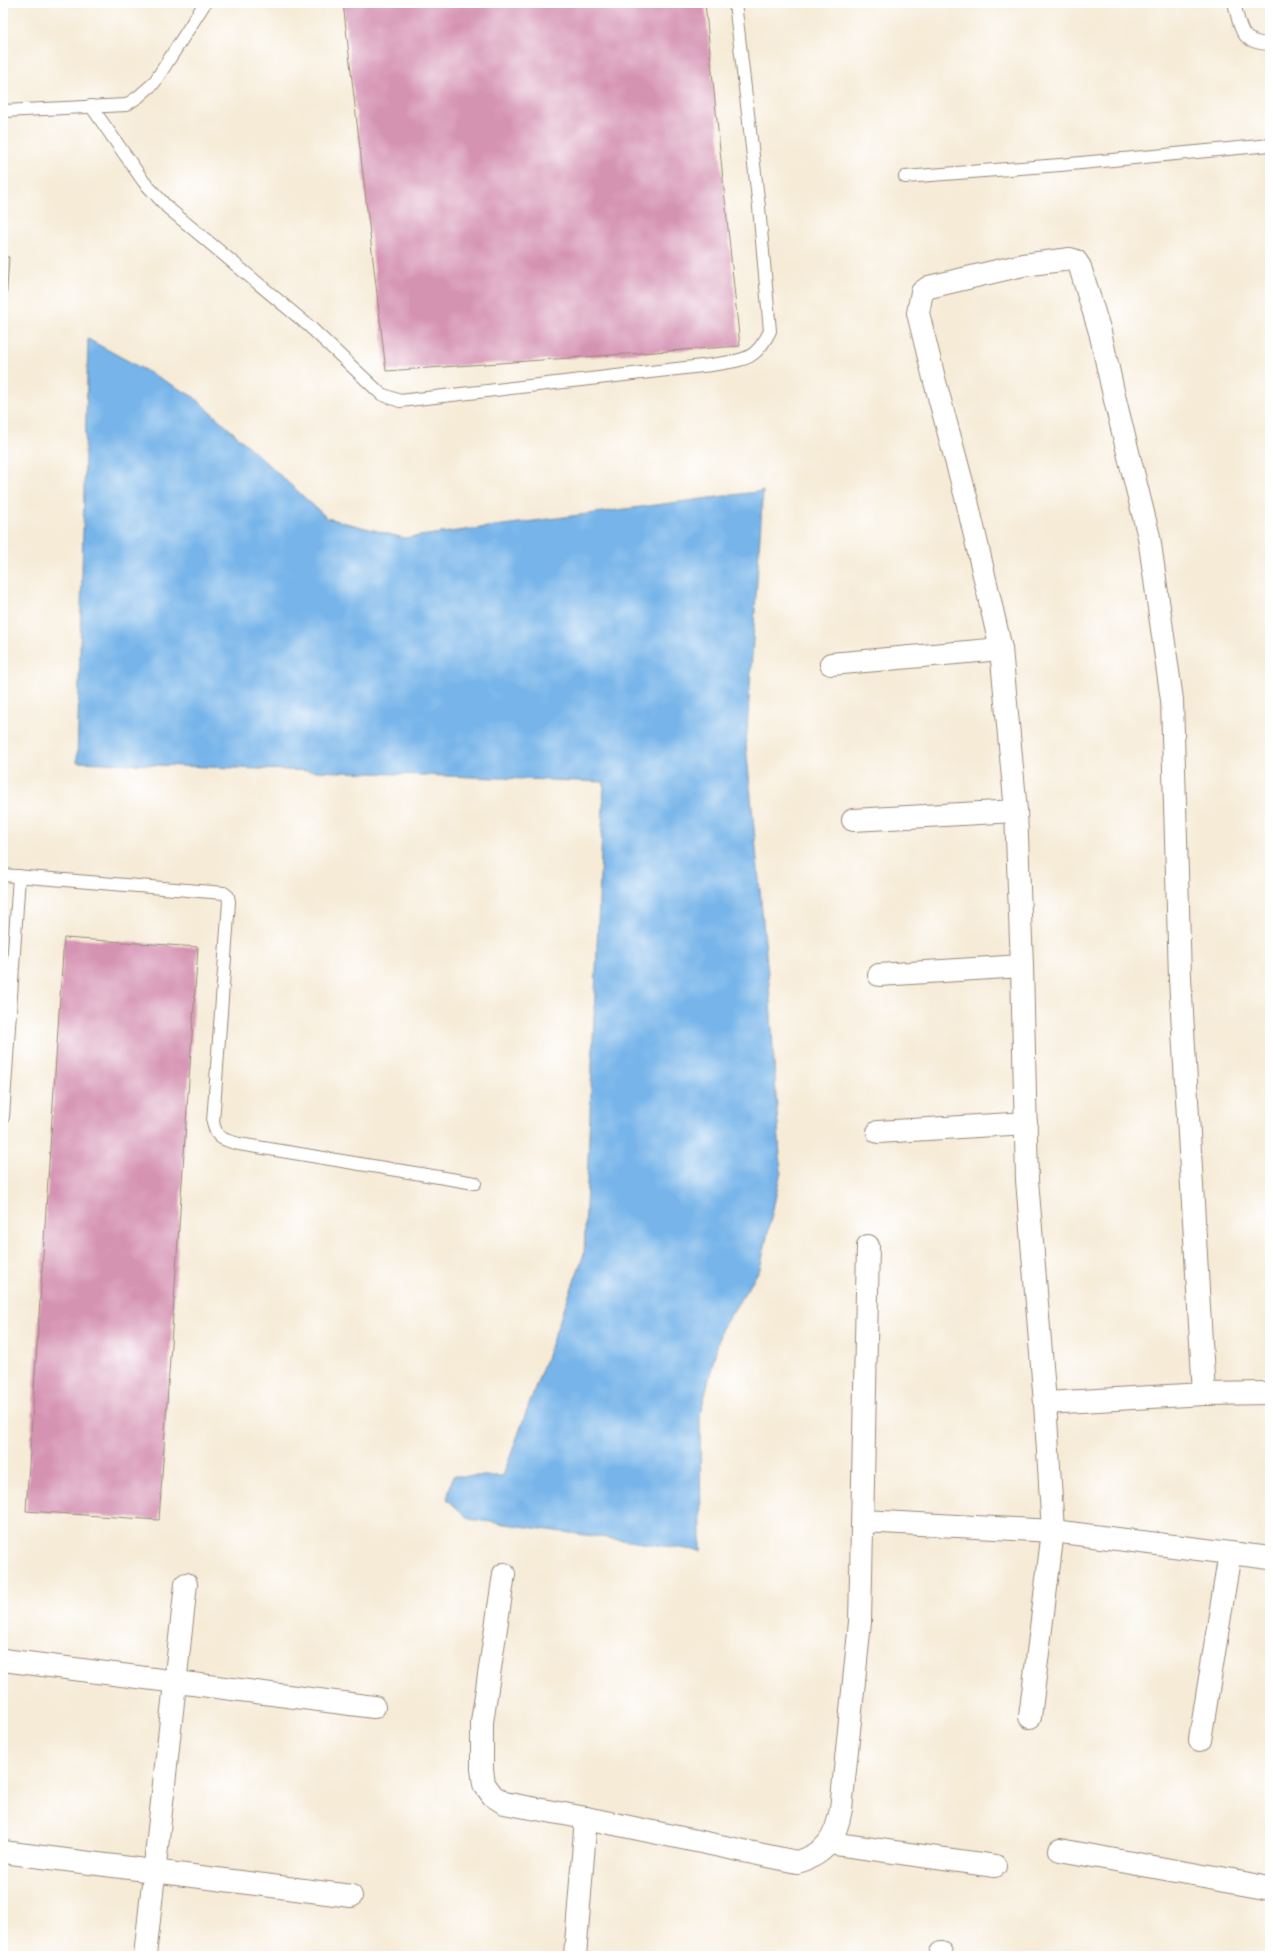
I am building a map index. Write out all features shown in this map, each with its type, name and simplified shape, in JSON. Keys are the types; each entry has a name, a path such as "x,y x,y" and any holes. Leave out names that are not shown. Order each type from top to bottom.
{"street":[{"path":"1030,1717 1053,1531 1028,1180 1016,812 1001,649 967,501 918,313 922,292 929,287 1023,265 1070,259 1076,261 1080,267 1100,332 1115,400 1149,537 1172,700 1180,978 1204,1394"},
{"path":"831,664 1001,649"},
{"path":"853,820 1016,812"},
{"path":"879,975 1022,966"},
{"path":"878,1132 1026,1123"},
{"path":"504,1574 482,1722 482,1769 484,1784 493,1796 504,1803 586,1818 797,1862 810,1859 829,1843 838,1826 841,1809 860,1622 868,1246"},
{"path":"1045,1403 1204,1394 1270,1393"},
{"path":"863,1522 1053,1531 1270,1558"},
{"path":"1200,1740 1230,1553"},
{"path":"145,1956 186,1584"},
{"path":"3,1660 374,1707"},
{"path":"575,1956 586,1818"},
{"path":"829,1843 995,1866"},
{"path":"1060,1850 1270,1888"},
{"path":"3,1852 351,1896"}],"lane":[{"path":"3,111 126,105 138,98 154,83 205,3"},
{"path":"91,106 144,182 168,208 309,326 381,394 400,401 711,365 748,359 763,345 770,331 759,207 735,3"},
{"path":"1234,3 1243,35 1250,40 1270,44"},
{"path":"905,177 1060,165 1270,145"},
{"path":"3,875 224,893 228,896 229,902 213,1122 215,1132 219,1138 239,1144 475,1183"},
{"path":"3,1117 19,876"}],"water":[{"path":"88,339 194,397 327,518 404,538 763,491 746,745 769,984 781,1172 760,1269 721,1330 700,1415 701,1551 469,1519 447,1499 453,1476 503,1476 584,1254 604,782 77,762"}],"building":[{"path":"343,3 705,3 740,346 386,371"},
{"path":"3,257 9,257 4,335 3,335"},
{"path":"64,938 198,947 159,1520 26,1511"}]}
